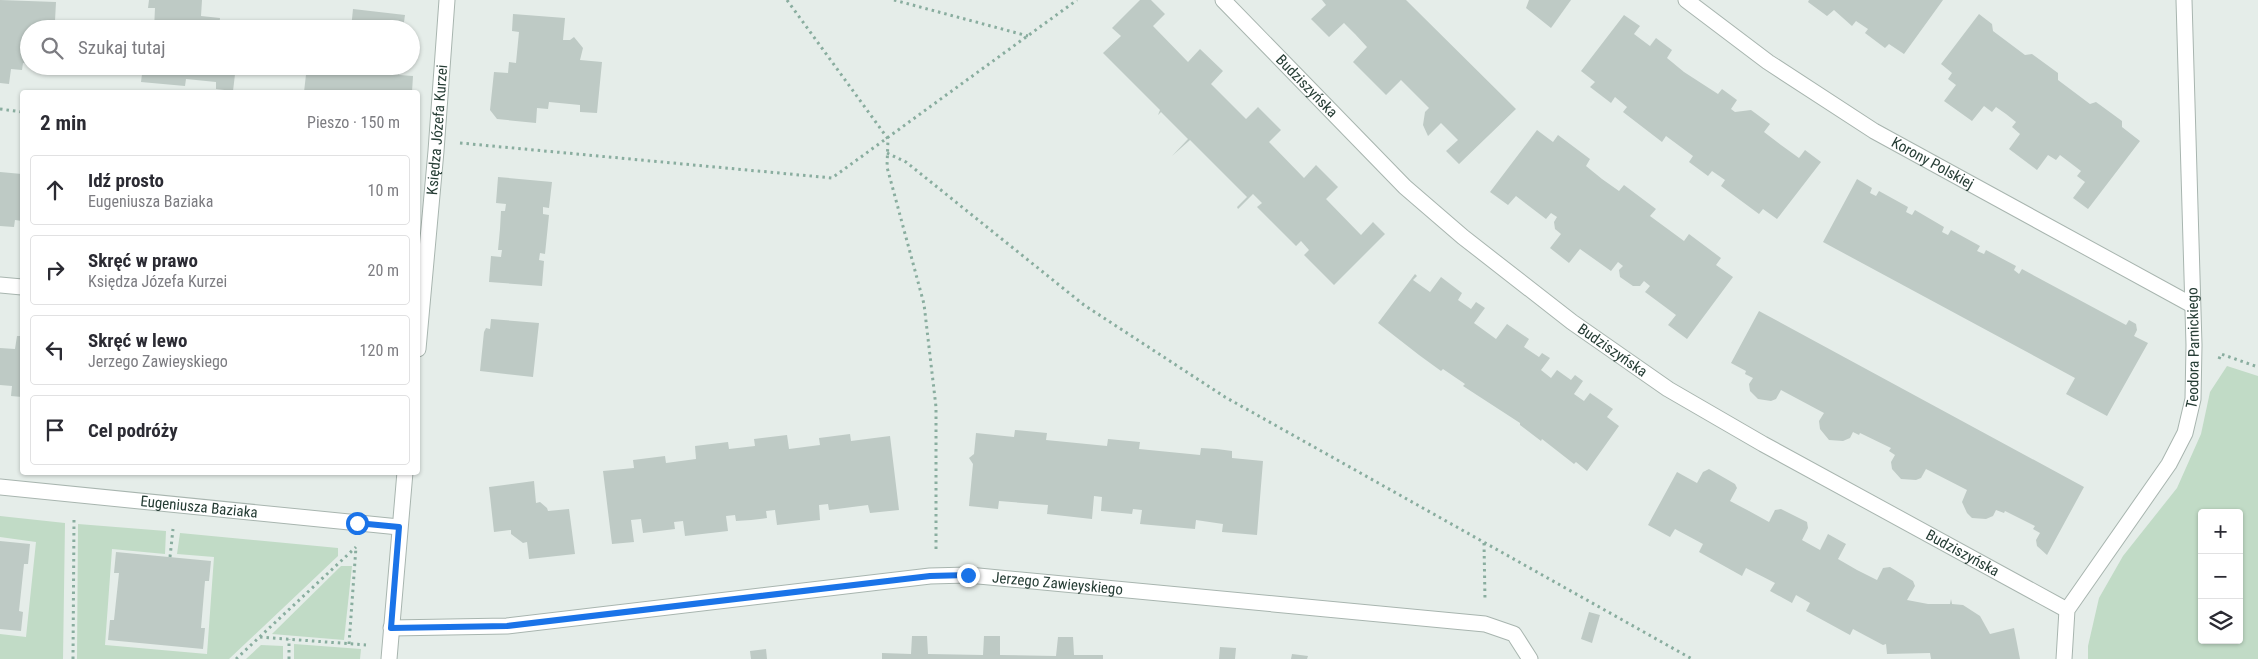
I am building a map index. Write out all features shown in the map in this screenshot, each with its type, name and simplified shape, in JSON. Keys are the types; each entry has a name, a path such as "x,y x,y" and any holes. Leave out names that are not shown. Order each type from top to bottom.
{"street":[{"name":"Księdza Józefa Kurzei","path":"420,313 437,141 447,0"},
{"name":"Budziszyńska","path":"1223,0 1405,187 1463,237 1572,322 1668,389 1771,449 2067,610"},
{"name":"Korony Polskiej","path":"1686,0 1768,62 1874,131 2192,305"},
{"name":"Teodora Parnickiego","path":"2067,610 2169,464 2185,433 2193,399 2184,0"},
{"path":"0,284 20,287"},
{"path":"390,653 405,475"},
{"name":"Eugeniusza Baziaka","path":"0,488 399,527"},
{"name":"Jerzego Zawieyskiego","path":"391,628 507,626 937,576 978,576 1485,624 1514,634 1530,659"},
{"path":"2064,659 2067,610"}],"path":[{"path":"787,0 888,139 887,167 924,304 936,407 935,551 937,576"},
{"path":"894,0 1028,36"},
{"path":"437,141 832,178 1077,0"},
{"path":"0,109 20,112"},
{"path":"887,153 906,162 1084,305 1208,386 1683,657 1692,659"},
{"path":"2221,354 2258,367"},
{"path":"64,517 83,519"},
{"path":"72,659 74,518"},
{"path":"349,644 357,523"},
{"path":"164,528 182,529"},
{"path":"170,557 173,528"},
{"path":"1484,543 1485,624"},
{"path":"347,546 356,546"},
{"path":"236,659 356,546"},
{"path":"259,637 349,644 390,653"},
{"path":"289,639 289,659"}],"green space":[{"path":"2227,366 2258,376 2258,659 2088,659 2088,646 2099,598 2123,556 2177,488 2201,434 2210,392"},
{"path":"0,516 65,523 63,659 0,659 0,634 26,637 36,542 0,537"},
{"path":"78,524 166,531 165,554 112,549 105,645 207,654 214,557 177,554 180,533 338,548 338,556 229,659 77,659"},
{"path":"341,566 352,566 344,640 272,634"},
{"path":"294,644 361,649 360,659 294,659"},
{"path":"261,645 283,646 283,659 246,659"}],"building":[{"path":"0,0 56,2 55,20 20,20 20,70 11,69 9,84 0,83"},
{"path":"149,0 202,0 201,16 220,18 220,20 154,20 155,8 148,8"},
{"path":"1140,0 1151,0 1165,14 1153,26 1188,62 1200,49 1223,71 1211,84 1246,119 1258,107 1281,130 1269,142 1304,178 1316,165 1338,187 1326,199 1361,235 1373,222 1385,234 1334,285 1304,255 1309,250 1301,241 1296,246 1257,207 1262,203 1253,194 1238,209 1237,207 1247,197 1190,140 1172,156 1188,139 1161,112 1158,115 1160,110 1103,53 1121,36 1112,28"},
{"path":"1322,0 1406,0 1516,109 1459,164 1446,151 1458,140 1441,123 1428,136 1423,125 1425,112 1429,108 1401,80 1386,95 1353,62 1367,47 1344,23 1329,37 1311,19 1326,5"},
{"path":"1529,0 1571,0 1551,28 1526,8"},
{"path":"1809,0 1943,0 1904,54 1889,44 1885,48 1865,33 1868,29 1856,21 1852,26 1834,10 1827,16 1808,2"},
{"path":"353,9 405,15 404,20 352,20"},
{"path":"513,14 565,18 563,40 570,40 574,37 583,48 580,60 602,62 597,113 580,112 580,105 549,102 548,109 537,108 536,123 497,119 490,110 494,72 508,73 509,62 516,63 519,32 512,31"},
{"path":"1979,14 1992,24 1993,31 2025,55 2032,54 2058,73 2058,80 2090,104 2096,102 2122,121 2122,127 2140,141 2088,209 2073,198 2085,182 2077,176 2081,171 2060,155 2056,160 2048,155 2037,170 2009,149 2020,134 2012,127 2016,122 2006,114 1996,107 1992,112 1984,106 1972,121 1944,101 1956,85 1948,79 1952,73 1941,64"},
{"path":"1624,15 1640,26 1634,34 1650,46 1656,38 1672,50 1667,58 1684,72 1718,94 1722,89 1737,100 1731,109 1735,112 1751,110 1770,124 1764,132 1781,145 1799,158 1805,150 1821,162 1777,219 1763,209 1759,214 1721,186 1725,180 1712,171 1708,176 1689,162 1693,156 1666,136 1662,142 1623,112 1627,107 1615,97 1611,103 1590,87 1595,82 1581,71"},
{"path":"142,75 235,75 233,90 216,89 216,82 186,79 185,86 141,82"},
{"path":"306,75 413,76 412,90 304,90"},
{"path":"1537,130 1553,142 1558,135 1590,159 1586,166 1602,179 1619,191 1624,185 1656,209 1650,216 1684,241 1689,234 1721,258 1716,265 1733,277 1687,339 1668,325 1676,315 1645,292 1650,286 1644,281 1640,286 1633,286 1620,277 1619,270 1623,266 1618,262 1611,271 1580,249 1569,263 1550,248 1561,234 1555,229 1554,222 1557,217 1551,213 1546,219 1516,196 1508,205 1490,192"},
{"path":"0,172 20,174 20,221 15,220 14,227 0,226"},
{"path":"498,177 552,182 549,208 543,207 543,214 549,215 545,254 540,253 539,260 544,261 542,286 489,282 491,256 501,257 502,250 498,250 501,211 505,211 506,204 496,203"},
{"path":"1857,179 1872,188 1870,193 1876,196 1879,191 1908,207 1906,212 1912,215 1915,210 1944,227 1942,232 1948,235 1951,230 1980,246 1977,251 1984,254 1986,250 2016,266 2014,270 2019,274 2022,269 2126,325 2129,320 2136,324 2137,330 2134,336 2148,343 2107,416 2066,394 2075,378 1823,242"},
{"path":"1415,274 1417,276 1413,280 1430,292 1441,277 1462,293 1458,300 1471,309 1476,302 1485,308 1474,323 1496,339 1507,324 1529,339 1524,347 1539,357 1542,353 1550,358 1541,370 1551,378 1557,370 1571,380 1575,375 1583,381 1574,394 1584,401 1590,393 1613,409 1607,417 1619,426 1587,471 1576,462 1574,464 1542,439 1541,441 1520,425 1520,423 1463,386 1465,384 1443,369 1441,371 1378,323"},
{"path":"1759,311 2084,487 2047,555 2037,546 2036,540 2040,533 2033,529 2035,526 2005,511 2004,513 1996,510 1993,516 1986,519 1972,518 1967,513 1962,502 1967,490 1926,469 1921,478 1916,480 1901,479 1892,469 1891,462 1895,455 1889,451 1891,448 1860,433 1859,435 1853,432 1850,438 1843,441 1829,440 1820,429 1819,421 1824,413 1781,390 1776,399 1771,401 1758,399 1750,391 1749,384 1753,378 1745,374 1746,371 1731,363"},
{"path":"491,319 539,323 533,377 480,371 484,332 486,328 490,329"},
{"path":"17,336 20,336 20,397 11,396 12,386 0,385 0,348 15,349"},
{"path":"1015,430 1047,433 1046,440 1107,446 1108,439 1140,442 1139,449 1200,455 1201,448 1217,449 1232,451 1232,458 1263,461 1257,535 1222,532 1223,524 1196,520 1195,529 1140,524 1142,510 1133,509 1132,514 1101,511 1102,497 1094,496 1092,519 1047,514 1048,505 999,501 998,509 969,506 973,464 969,458 974,454 976,433 1014,437"},
{"path":"850,434 851,441 890,436 899,510 870,513 868,505 829,510 828,504 819,505 820,520 777,525 775,510 766,511 767,518 736,521 735,515 726,516 728,531 685,536 683,521 674,522 675,529 643,533 641,519 631,520 634,542 612,544 603,471 634,468 633,460 665,456 666,463 696,459 695,446 728,442 729,449 755,446 754,439 787,435 789,449 820,445 819,438"},
{"path":"1709,469 1735,484 1737,488 1730,501 1769,522 1775,510 1781,509 1807,522 1808,528 1802,540 1820,550 1828,534 1846,544 1838,559 1877,580 1883,568 1890,567 1913,581 1915,586 1907,600 1928,604 1950,604 1951,599 1952,604 1963,605 1980,616 1990,634 2014,628 2020,659 1931,659 1930,653 1887,654 1886,644 1883,645 1853,629 1850,635 1806,611 1810,603 1796,595 1792,603 1770,591 1775,583 1746,568 1742,576 1699,552 1703,544 1675,529 1670,537 1648,525 1677,472 1697,483 1703,472"},
{"path":"534,481 536,503 540,502 548,511 569,509 575,554 529,559 527,542 523,543 511,534 511,530 494,532 489,487"},
{"path":"0,541 30,544 28,564 24,564 19,611 23,612 21,631 0,629"},
{"path":"116,552 211,561 209,581 205,581 201,628 205,628 203,649 108,640 110,620 114,620 119,573 114,573"},
{"path":"1589,612 1600,615 1592,643 1581,639"},
{"path":"912,636 927,636 928,654 983,655 984,636 1000,636 1000,655 1056,656 1058,637 1073,637 1074,655 1103,655 1103,659 882,659 882,653 911,654"},
{"path":"1220,647 1236,648 1235,659 1219,659"},
{"path":"766,649 767,659 751,659 750,651"},
{"path":"1292,654 1308,656 1307,659 1291,659"}],"route":[{"path":"357,523 399,527 391,628 507,626 930,576 968,575"}]}
